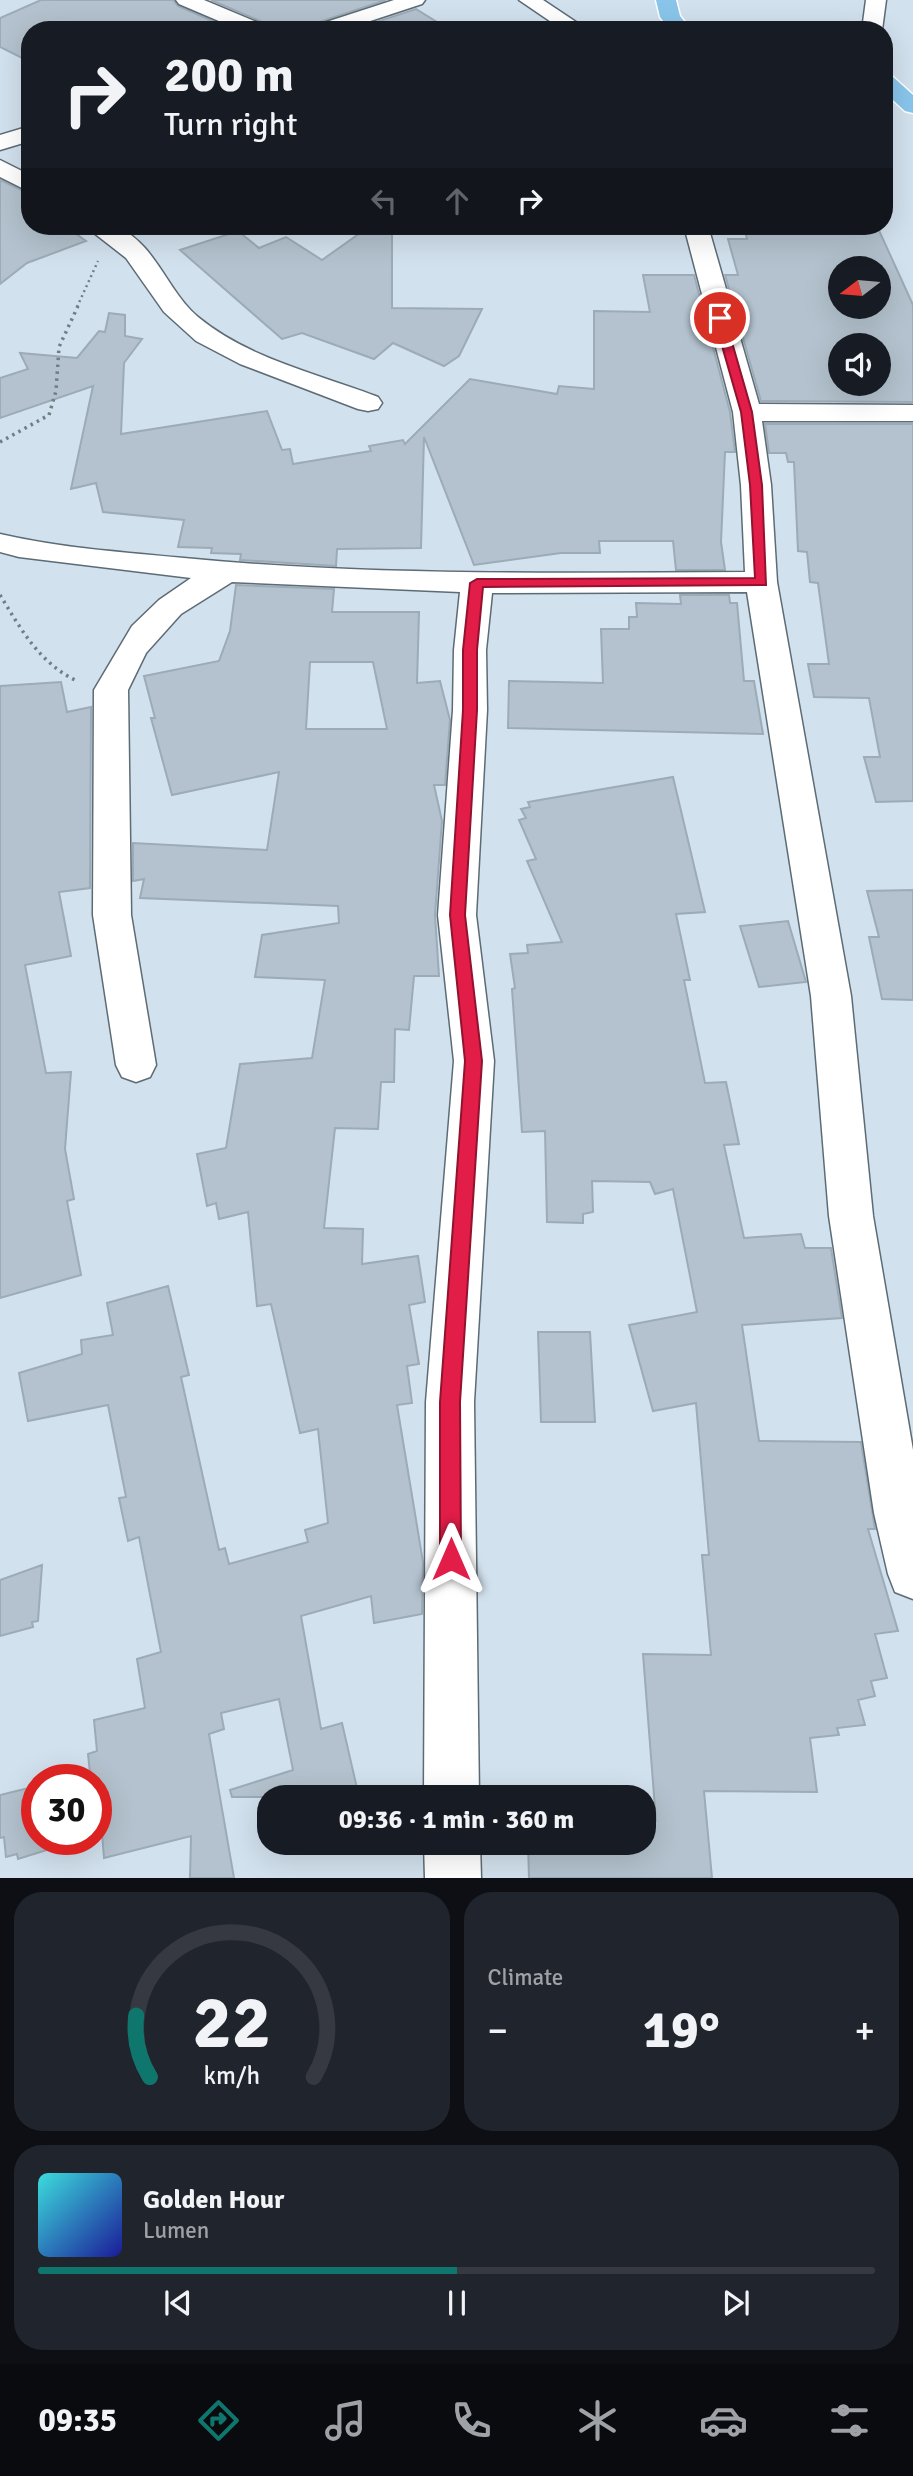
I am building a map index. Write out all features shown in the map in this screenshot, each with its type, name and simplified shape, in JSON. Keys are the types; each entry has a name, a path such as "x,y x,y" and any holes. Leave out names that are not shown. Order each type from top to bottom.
{"main road":[{"path":"666,0 673,21"},
{"path":"893,89 913,106"}],"street":[{"path":"186,0 237,21"},
{"path":"349,21 415,0"},
{"path":"529,0 563,21"},
{"path":"873,21 876,0"},
{"path":"0,143 21,136"},
{"path":"0,167 21,180"},
{"path":"111,235 128,245 142,260 170,304 206,336 249,357 368,403"},
{"path":"698,235 747,412 756,485 761,582 788,756 831,996 852,1216 899,1513 913,1574"},
{"path":"747,412 913,413"},
{"path":"0,542 225,573 477,583 761,582"},
{"path":"136,1065 112,915 111,690 125,658 161,611 180,597 225,573"},
{"path":"451,1785 450,1402 474,1061 457,915 470,710 470,650 477,583"},
{"path":"452,1855 453,1878"}],"path":[{"path":"0,442 49,415 56,391 59,347 78,312 101,235"},
{"path":"0,595 40,657 66,677 111,690"}],"building":[{"path":"41,0 173,0 178,6 212,21 21,21 21,58 0,47 0,18"},
{"path":"211,0 386,0 322,21 260,21"},
{"path":"416,9 435,21 379,21"},
{"path":"0,180 21,190 21,235 78,235 86,241 27,263 0,284"},
{"path":"226,235 243,235 259,248 286,237 322,260 357,235 392,235 392,308 482,309 459,356 444,366 393,343 374,359 302,333 282,339 180,250"},
{"path":"746,235 881,235 891,256 828,256 828,319 891,319 891,257 913,305 913,402 761,401 725,275 738,275 728,239 747,239"},
{"path":"643,275 694,275 730,412 735,452 725,452 721,542 725,570 676,570 673,541 599,541 600,553 561,553 474,565 424,437 421,548 337,549 336,566 240,560 241,554 211,553 212,548 178,547 184,520 103,512 96,483 71,489 93,386 0,418 0,378 28,369 20,353 77,358 99,331 105,332 109,313 125,315 125,336 142,339 124,363 121,434 267,411 282,450 290,449 293,464 371,451 369,446 403,440 405,444 470,379 557,394 559,386 594,389 594,311 650,312"},
{"path":"765,424 913,424 913,801 876,802 864,757 880,757 869,698 814,697 808,664 829,664 818,583 810,582 807,552 798,551 794,462 788,462 786,453 769,453"},
{"path":"236,585 334,589 332,612 419,612 417,683 440,681 450,720 445,785 434,785 442,821 435,915 439,976 414,976 409,1030 395,1029 394,1082 381,1082 378,1129 335,1128 324,1228 363,1229 362,1264 418,1256 425,1302 409,1305 419,1364 407,1366 412,1403 397,1405 423,1562 422,1614 374,1623 371,1596 301,1616 321,1729 342,1723 356,1785 257,1785 257,1797 232,1797 230,1790 293,1770 279,1699 221,1713 224,1729 209,1734 234,1878 190,1878 191,1836 104,1858 104,1855 112,1855 112,1764 89,1764 88,1754 97,1751 94,1720 145,1708 137,1659 161,1652 139,1537 128,1541 119,1498 126,1497 108,1405 28,1421 19,1373 82,1354 81,1340 113,1335 107,1303 168,1286 189,1375 181,1377 219,1550 225,1548 229,1564 308,1542 305,1530 328,1523 318,1429 300,1433 271,1304 257,1306 248,1212 219,1219 216,1203 207,1206 197,1154 226,1148 240,1064 312,1058 325,980 255,977 262,935 339,923 338,906 140,898 144,879 133,881 133,843 267,850 279,772 172,795 151,718 155,718 144,676 219,661 230,631","holes":["310,662 373,662 387,729 306,729"]},
{"path":"680,595 729,595 730,603 737,603 744,681 754,681 763,734 508,728 509,681 603,683 601,629 629,629 629,617 637,617 636,603 681,604"},
{"path":"61,682 67,712 91,707 90,888 59,892 71,956 25,965 46,1073 71,1072 65,1149 74,1199 67,1201 81,1275 0,1298 0,686"},
{"path":"673,777 705,912 676,914 690,980 684,980 705,1083 726,1082 739,1144 724,1145 744,1238 801,1234 805,1248 831,1248 842,1318 742,1325 759,1441 861,1442 875,1529 868,1529 898,1631 875,1634 887,1678 871,1681 875,1696 858,1700 865,1725 837,1728 839,1735 810,1738 817,1792 704,1791 712,1878 529,1878 528,1855 656,1855 656,1785 653,1785 643,1654 711,1655 702,1555 709,1555 696,1403 653,1411 629,1325 697,1312 673,1189 655,1194 650,1182 592,1181 593,1212 583,1214 583,1223 547,1222 545,1131 522,1132 512,989 515,988 510,954 528,953 527,945 562,942 527,861 536,859 519,820 526,818 521,809 530,807 528,802"},
{"path":"913,890 913,1000 882,999 869,937 879,937 867,891"},
{"path":"788,921 806,982 759,987 740,926"},
{"path":"538,1332 590,1332 595,1422 541,1422"},
{"path":"42,1565 38,1621 32,1622 33,1627 0,1636 0,1580"},
{"path":"21,1790 21,1855 31,1855 18,1859 17,1854 6,1857 4,1837 0,1838 0,1795"}],"route":[{"path":"451,1559 450,1402 474,1061 457,915 470,710 470,650 477,583 761,582 756,485 747,412 720,318"}]}
